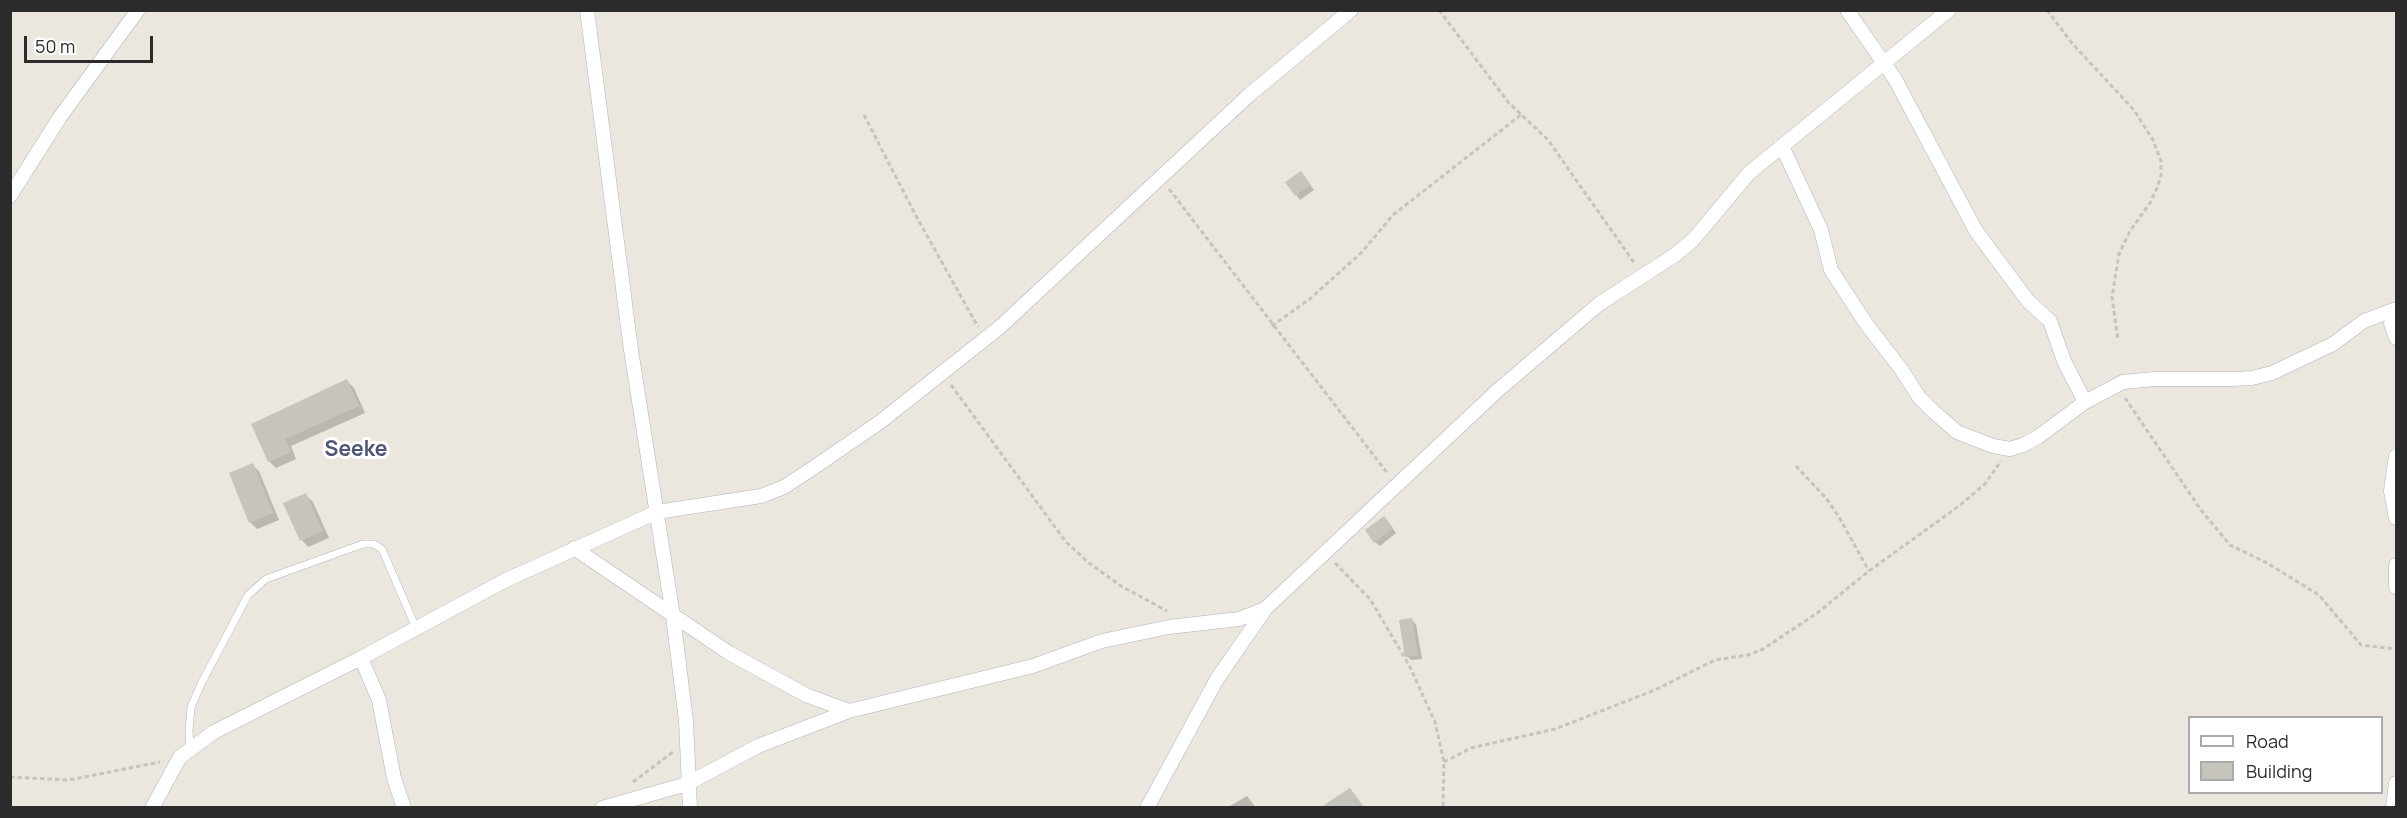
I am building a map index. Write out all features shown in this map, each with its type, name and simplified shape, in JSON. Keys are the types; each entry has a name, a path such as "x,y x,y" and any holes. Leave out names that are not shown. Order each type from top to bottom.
{"street":[{"path":"10,196 60,117 138,10"},
{"path":"587,10 630,339 673,616 686,738 690,807"},
{"path":"152,807 185,752 251,712 361,658 506,580 657,512 743,500 784,488 880,422 985,339 1249,95 1351,10"},
{"path":"1847,10 1885,63 1976,231 2028,300 2050,321 2064,361 2085,402"},
{"path":"1147,807 1217,678 1265,609 1497,391 1599,304 1675,255 1693,240 1749,173 1949,10"},
{"path":"1782,146 1821,230 1831,270 1867,325 1901,369 1919,397 1957,432 1993,446 2010,449 2023,445 2038,437 2085,402 2116,386 2133,381 2252,378 2272,373 2333,344 2364,321 2397,311"},
{"path":"2397,311 2391,321 2391,328 2397,338"},
{"path":"2397,456 2391,491 2397,518"},
{"path":"574,548 729,653 806,695 849,711"},
{"path":"2397,565 2397,587"},
{"path":"603,807 687,784 758,746 849,711 1033,666 1102,641 1192,624 1239,619 1265,609"},
{"path":"361,658 379,700 394,778 404,807"},
{"path":"2393,807 2397,783"}],"lane":[{"path":"185,752 191,707 201,684 248,596 266,579 363,544 374,544 382,549 416,628"}],"path":[{"path":"1439,10 1508,102 1548,140 1643,275"},
{"path":"2047,10 2071,42 2134,110 2153,140 2161,161 2161,176 2157,188 2118,254 2112,297 2118,340"},
{"path":"1272,326 1311,298 1361,253 1394,215 1522,114"},
{"path":"864,115 915,214 985,339"},
{"path":"1161,178 1272,326 1397,485"},
{"path":"943,373 1066,542 1089,563 1121,586 1192,624"},
{"path":"2116,386 2207,518 2230,545 2266,562 2319,595 2361,645 2397,649"},
{"path":"1444,762 1472,748 1555,729 1655,690 1715,660 1748,655 1763,650 1816,614 1985,484 2010,449"},
{"path":"1796,466 1826,498 1851,534 1869,571"},
{"path":"1325,554 1370,599 1409,665 1436,722 1444,762 1443,807"},
{"path":"625,787 660,764 686,738"},
{"path":"10,777 69,780 120,772 185,752"}],"building":[{"path":"1301,171 1311,185 1295,196 1285,182"},
{"path":"347,379 359,406 285,439 291,452 268,462 251,424"},
{"path":"253,463 273,513 249,523 229,473"},
{"path":"306,493 323,531 300,541 283,503"},
{"path":"1384,516 1393,528 1374,543 1365,530"},
{"path":"1412,618 1418,655 1405,657 1399,620"},
{"path":"1350,788 1364,807 1321,807"}],"district":[{"name":"Seeke","path":"356,450"}]}
